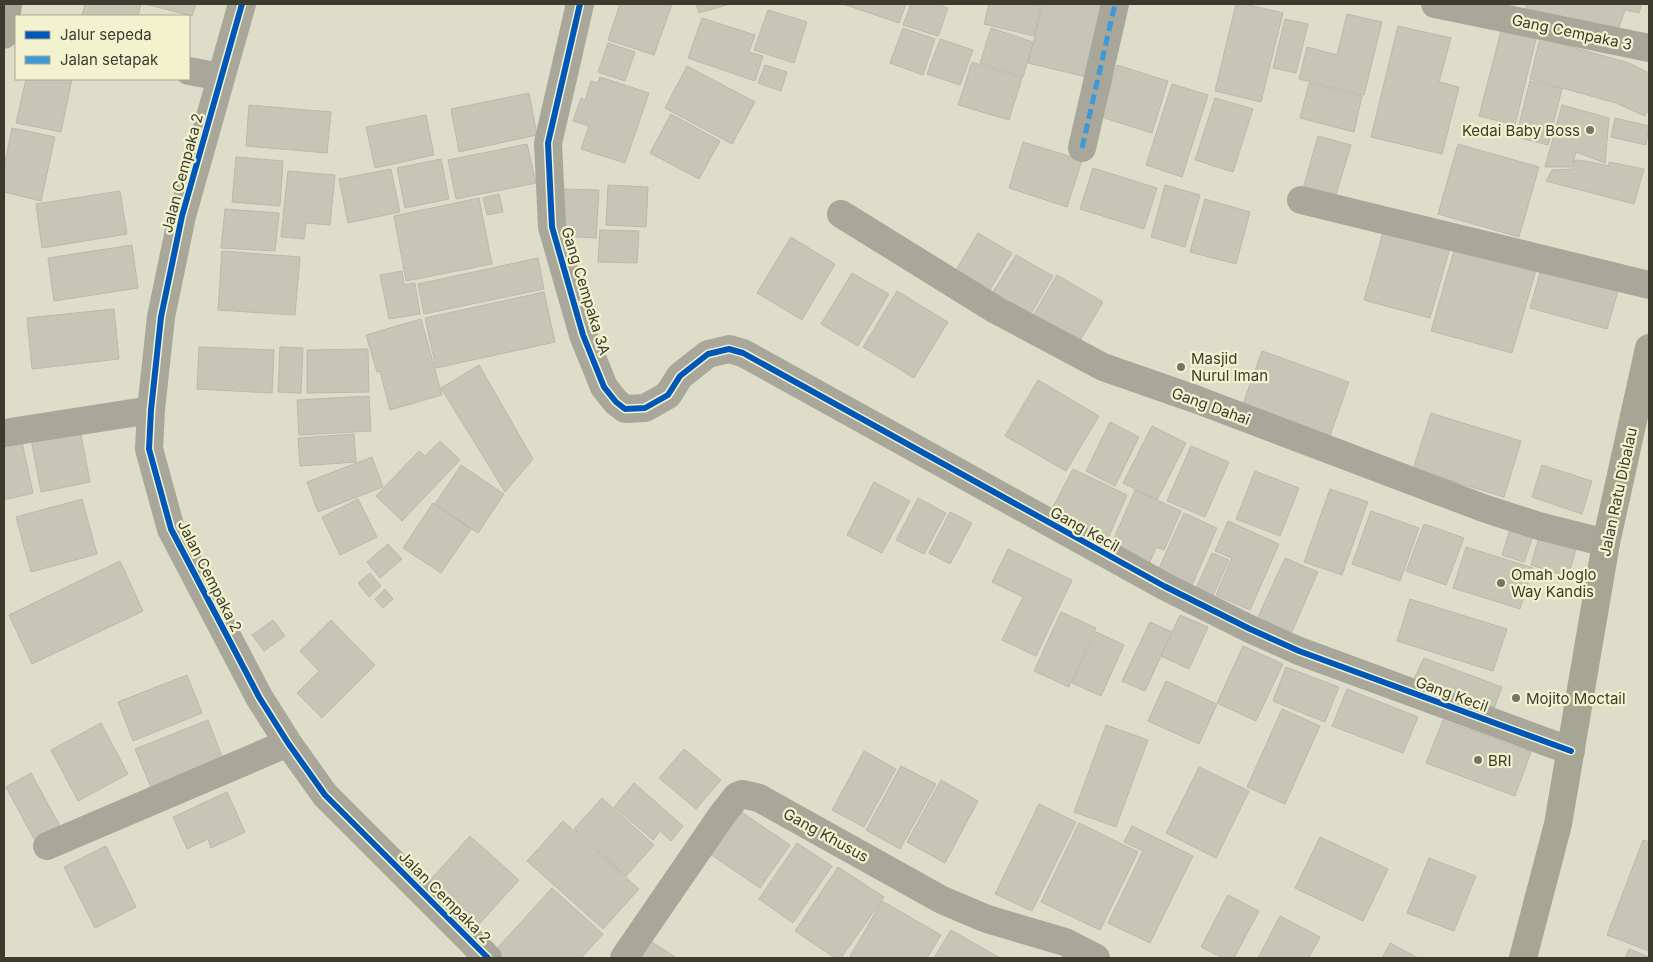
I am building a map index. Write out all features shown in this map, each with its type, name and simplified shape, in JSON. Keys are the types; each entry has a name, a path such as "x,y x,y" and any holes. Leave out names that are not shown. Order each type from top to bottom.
{"main road":[{"name":"Jalan Ratu Dibalau","path":"1523,958 1558,824 1606,544 1649,348"}],"street":[{"path":"4,34 8,4"},
{"name":"Jalan Cempaka 2","path":"242,4 182,216 161,317 151,410 149,449 171,529 259,697 288,743 325,795 488,958"},
{"name":"Gang Cempaka 3A","path":"580,4 548,142 552,227 583,335 604,387 616,402"},
{"path":"1082,148 1115,4"},
{"name":"Gang Cempaka 3","path":"1435,4 1649,48"},
{"path":"190,71 221,77"},
{"path":"1301,200 1649,285"},
{"name":"Gang Dahai","path":"841,214 996,310 1102,367 1486,508 1539,526 1606,544"},
{"name":"Gang Kecil","path":"616,402 625,410 645,408 668,395 680,376 708,354 729,349 743,353 1164,586 1250,629 1299,651 1571,751"},
{"path":"4,433 151,410"},
{"path":"47,846 288,743"},
{"name":"Gang Khusus","path":"624,958 722,815 737,796 742,794 759,798 942,900 1060,950 1096,958"}],"building":[{"path":"85,4 141,4 138,15 82,15"},
{"path":"145,4 196,4 192,16"},
{"path":"620,4 672,4 654,55 608,40"},
{"path":"696,4 730,4 699,13"},
{"path":"843,4 906,4 899,23"},
{"path":"911,4 937,4 948,8 938,36 903,25"},
{"path":"989,4 1031,4 1041,6 1034,36 984,24"},
{"path":"1043,4 1105,4 1087,77 1028,63"},
{"path":"1236,4 1245,4 1283,13 1261,102 1215,91"},
{"path":"1527,4 1642,4 1639,13 1625,10 1616,36 1525,10"},
{"path":"768,10 807,22 794,63 754,50"},
{"path":"1347,14 1382,22 1364,95 1299,79 1307,47 1337,55"},
{"path":"702,18 755,35 749,52 763,56 755,81 688,58"},
{"path":"1285,19 1308,24 1296,73 1273,68"},
{"path":"1398,26 1451,38 1439,82 1459,87 1442,154 1371,137"},
{"path":"903,28 935,39 923,75 890,63"},
{"path":"991,28 1033,42 1023,77 980,63"},
{"path":"1501,31 1536,39 1515,125 1479,116"},
{"path":"1540,38 1629,63 1649,73 1649,109 1645,116 1616,103 1530,79"},
{"path":"940,39 973,50 960,85 927,74"},
{"path":"608,43 635,52 625,81 598,72"},
{"path":"972,62 1022,78 1009,120 958,105"},
{"path":"765,65 787,72 781,91 758,83"},
{"path":"1117,65 1168,81 1152,133 1101,117"},
{"path":"687,66 755,102 732,144 665,108"},
{"path":"600,77 649,93 625,163 581,149 589,126 573,121 581,98 585,100 591,81 598,83"},
{"path":"26,80 72,80 61,132 16,123"},
{"path":"1530,81 1562,89 1548,145 1516,137"},
{"path":"1309,83 1362,96 1354,132 1300,118"},
{"path":"1172,84 1208,95 1182,177 1146,165"},
{"path":"529,93 537,135 459,152 451,109"},
{"path":"1215,98 1253,109 1233,172 1195,160"},
{"path":"249,105 331,112 327,153 246,146"},
{"path":"1562,105 1609,118 1605,163 1576,152 1572,167 1545,167"},
{"path":"671,114 720,141 699,179 650,153"},
{"path":"426,115 434,155 375,168 366,127"},
{"path":"1615,118 1649,126 1646,145 1611,137"},
{"path":"12,128 55,137 41,201 4,192 4,167"},
{"path":"1318,136 1351,145 1335,198 1303,189"},
{"path":"1023,142 1082,160 1067,207 1009,188"},
{"path":"527,144 536,183 456,199 448,160"},
{"path":"1458,144 1539,167 1519,237 1438,214"},
{"path":"236,157 283,161 280,206 232,202"},
{"path":"441,159 449,199 405,208 397,168"},
{"path":"1575,160 1609,166 1609,162 1644,169 1634,204 1546,181 1552,170 1573,169"},
{"path":"1093,168 1157,188 1144,229 1080,209"},
{"path":"391,169 400,212 348,223 339,179"},
{"path":"288,171 335,175 330,225 306,223 304,239 281,237"},
{"path":"608,185 648,187 646,227 606,225"},
{"path":"1165,185 1200,195 1185,247 1151,237"},
{"path":"561,189 599,190 596,238 558,236"},
{"path":"120,191 127,234 42,248 36,204"},
{"path":"499,194 503,212 487,215 483,198"},
{"path":"479,198 492,264 406,281 394,216"},
{"path":"1205,199 1250,212 1236,264 1190,252"},
{"path":"225,209 279,213 275,251 221,248"},
{"path":"1386,222 1452,241 1430,318 1364,300"},
{"path":"600,230 639,231 637,263 598,262"},
{"path":"978,233 1012,253 987,295 953,275"},
{"path":"791,237 835,264 802,320 757,293"},
{"path":"132,245 138,288 54,301 48,258"},
{"path":"1455,247 1536,270 1512,353 1431,331"},
{"path":"222,251 300,257 295,315 218,310"},
{"path":"1016,255 1053,276 1029,317 991,295"},
{"path":"538,258 544,289 424,314 418,284"},
{"path":"1543,263 1620,284 1607,329 1530,308"},
{"path":"402,271 404,285 415,283 420,314 389,319 380,275"},
{"path":"852,273 889,294 858,346 821,324"},
{"path":"1057,275 1103,302 1075,349 1030,321"},
{"path":"897,291 948,322 914,378 863,347"},
{"path":"544,292 555,342 436,368 425,318"},
{"path":"114,309 119,359 32,369 27,318"},
{"path":"421,319 442,395 390,410 380,371 377,372 366,335"},
{"path":"199,347 274,350 272,393 197,389"},
{"path":"280,347 303,348 301,393 278,392"},
{"path":"368,349 369,392 307,393 307,350"},
{"path":"1262,351 1349,382 1327,444 1240,412"},
{"path":"479,365 533,459 505,492 441,388"},
{"path":"1038,380 1099,416 1066,471 1005,436"},
{"path":"369,396 371,431 299,435 297,400"},
{"path":"1431,413 1521,441 1504,497 1413,469"},
{"path":"1110,422 1139,437 1115,486 1086,471"},
{"path":"1152,426 1186,443 1157,500 1123,483"},
{"path":"80,429 90,482 41,492 31,439"},
{"path":"354,434 356,462 300,466 298,438"},
{"path":"440,441 460,460 402,521 376,496 419,451 425,456"},
{"path":"22,442 33,493 4,500 4,446"},
{"path":"1191,446 1229,462 1205,517 1167,501"},
{"path":"372,457 383,487 318,512 307,482"},
{"path":"461,465 504,494 478,533 435,504"},
{"path":"1542,465 1592,481 1582,514 1532,497"},
{"path":"1073,469 1127,495 1106,543 1047,518"},
{"path":"1255,471 1299,488 1280,536 1236,519"},
{"path":"874,482 910,501 882,553 847,535"},
{"path":"1330,489 1368,502 1342,575 1304,562"},
{"path":"1135,490 1181,511 1164,550 1156,547 1147,570 1109,550"},
{"path":"918,498 946,513 924,554 896,540"},
{"path":"82,499 97,554 31,572 16,517"},
{"path":"358,499 377,537 340,555 322,517"},
{"path":"433,503 471,529 441,573 403,548"},
{"path":"1371,511 1419,528 1400,581 1352,564"},
{"path":"950,512 972,523 950,564 929,553"},
{"path":"1184,513 1217,528 1189,592 1155,577"},
{"path":"1228,521 1279,544 1250,610 1216,595 1232,558 1215,551"},
{"path":"1424,524 1464,538 1446,585 1406,571"},
{"path":"1511,526 1534,533 1524,562 1502,555"},
{"path":"1539,537 1576,549 1568,577 1531,565"},
{"path":"388,544 402,559 380,578 367,562"},
{"path":"1466,547 1533,568 1520,609 1453,588"},
{"path":"1008,549 1072,580 1036,656 1002,640 1023,597 992,582"},
{"path":"1212,553 1229,560 1209,604 1192,597"},
{"path":"1285,558 1318,572 1287,643 1253,628"},
{"path":"120,561 143,611 32,664 9,615"},
{"path":"370,573 381,586 369,597 358,583"},
{"path":"385,589 393,599 383,608 375,599"},
{"path":"1410,599 1507,629 1493,671 1397,641"},
{"path":"1061,612 1096,628 1069,687 1034,671"},
{"path":"1180,615 1208,627 1189,669 1161,656"},
{"path":"273,620 285,636 264,651 252,635"},
{"path":"331,620 375,665 322,718 297,693 319,671 300,651"},
{"path":"1150,622 1172,632 1145,691 1122,681"},
{"path":"1096,632 1124,645 1101,696 1072,683"},
{"path":"1243,646 1283,664 1256,721 1217,703"},
{"path":"1424,658 1502,687 1492,714 1411,685"},
{"path":"1286,667 1339,687 1325,722 1273,701"},
{"path":"187,675 202,713 133,741 118,702"},
{"path":"1166,681 1217,704 1199,744 1148,721"},
{"path":"1347,689 1418,717 1403,753 1332,726"},
{"path":"1282,709 1320,726 1285,804 1247,787"},
{"path":"208,720 227,769 155,797 135,749"},
{"path":"1443,720 1531,752 1515,796 1426,763"},
{"path":"101,723 128,774 78,801 51,750"},
{"path":"1106,725 1148,740 1116,827 1074,812"},
{"path":"684,749 721,780 696,809 659,778"},
{"path":"864,751 896,769 864,827 832,810"},
{"path":"901,766 936,784 900,849 866,830"},
{"path":"1199,767 1249,791 1216,858 1166,833"},
{"path":"31,773 60,826 34,839 6,787"},
{"path":"941,780 978,801 945,863 907,842"},
{"path":"634,783 683,826 671,841 660,831 653,840 614,807"},
{"path":"227,792 245,832 211,848 208,839 187,849 173,817"},
{"path":"602,798 654,845 626,876 574,829"},
{"path":"1039,804 1076,822 1032,911 995,894"},
{"path":"737,809 790,845 760,888 707,852"},
{"path":"563,821 639,889 603,929 527,861"},
{"path":"1079,823 1138,852 1100,930 1041,902"},
{"path":"1132,826 1193,856 1150,943 1108,923 1143,851 1124,842"},
{"path":"470,836 519,880 472,932 423,888"},
{"path":"1320,837 1388,869 1363,921 1295,888"},
{"path":"1643,840 1649,842 1649,951 1607,935"},
{"path":"797,843 832,866 793,923 759,899"},
{"path":"106,846 136,907 95,928 64,867"},
{"path":"1429,858 1476,876 1454,931 1407,913"},
{"path":"838,867 884,897 841,958 835,958 795,931"},
{"path":"552,888 603,934 581,958 494,958 491,955"},
{"path":"1228,895 1259,911 1234,958 1223,958 1201,947"},
{"path":"882,901 941,935 927,958 849,958"},
{"path":"1280,916 1320,937 1309,958 1258,958"},
{"path":"951,930 1000,958 934,958"},
{"path":"647,939 677,958 633,958"},
{"path":"1390,943 1418,958 1382,958"},
{"path":"1629,949 1649,957 1649,958 1625,958"}],"marked path":[{"path":"1082,148 1115,4"}],"cycle path":[{"path":"242,4 182,216 161,317 151,410 149,449 171,529 259,697 288,743 325,795 488,958"},
{"path":"580,4 548,143 552,227 583,335 604,387 616,402 625,409 645,408 668,395 680,376 708,354 729,349 743,353 1164,586 1250,629 1299,651 1571,751"}],"place":[{"name":"Kedai Baby Boss","path":"1590,130"},
{"name":"Masjid Nurul Iman","path":"1181,367"},
{"name":"Omah Joglo Way Kandis","path":"1501,583"},
{"name":"Mojito Moctail","path":"1516,698"},
{"name":"BRI","path":"1478,760"}]}
